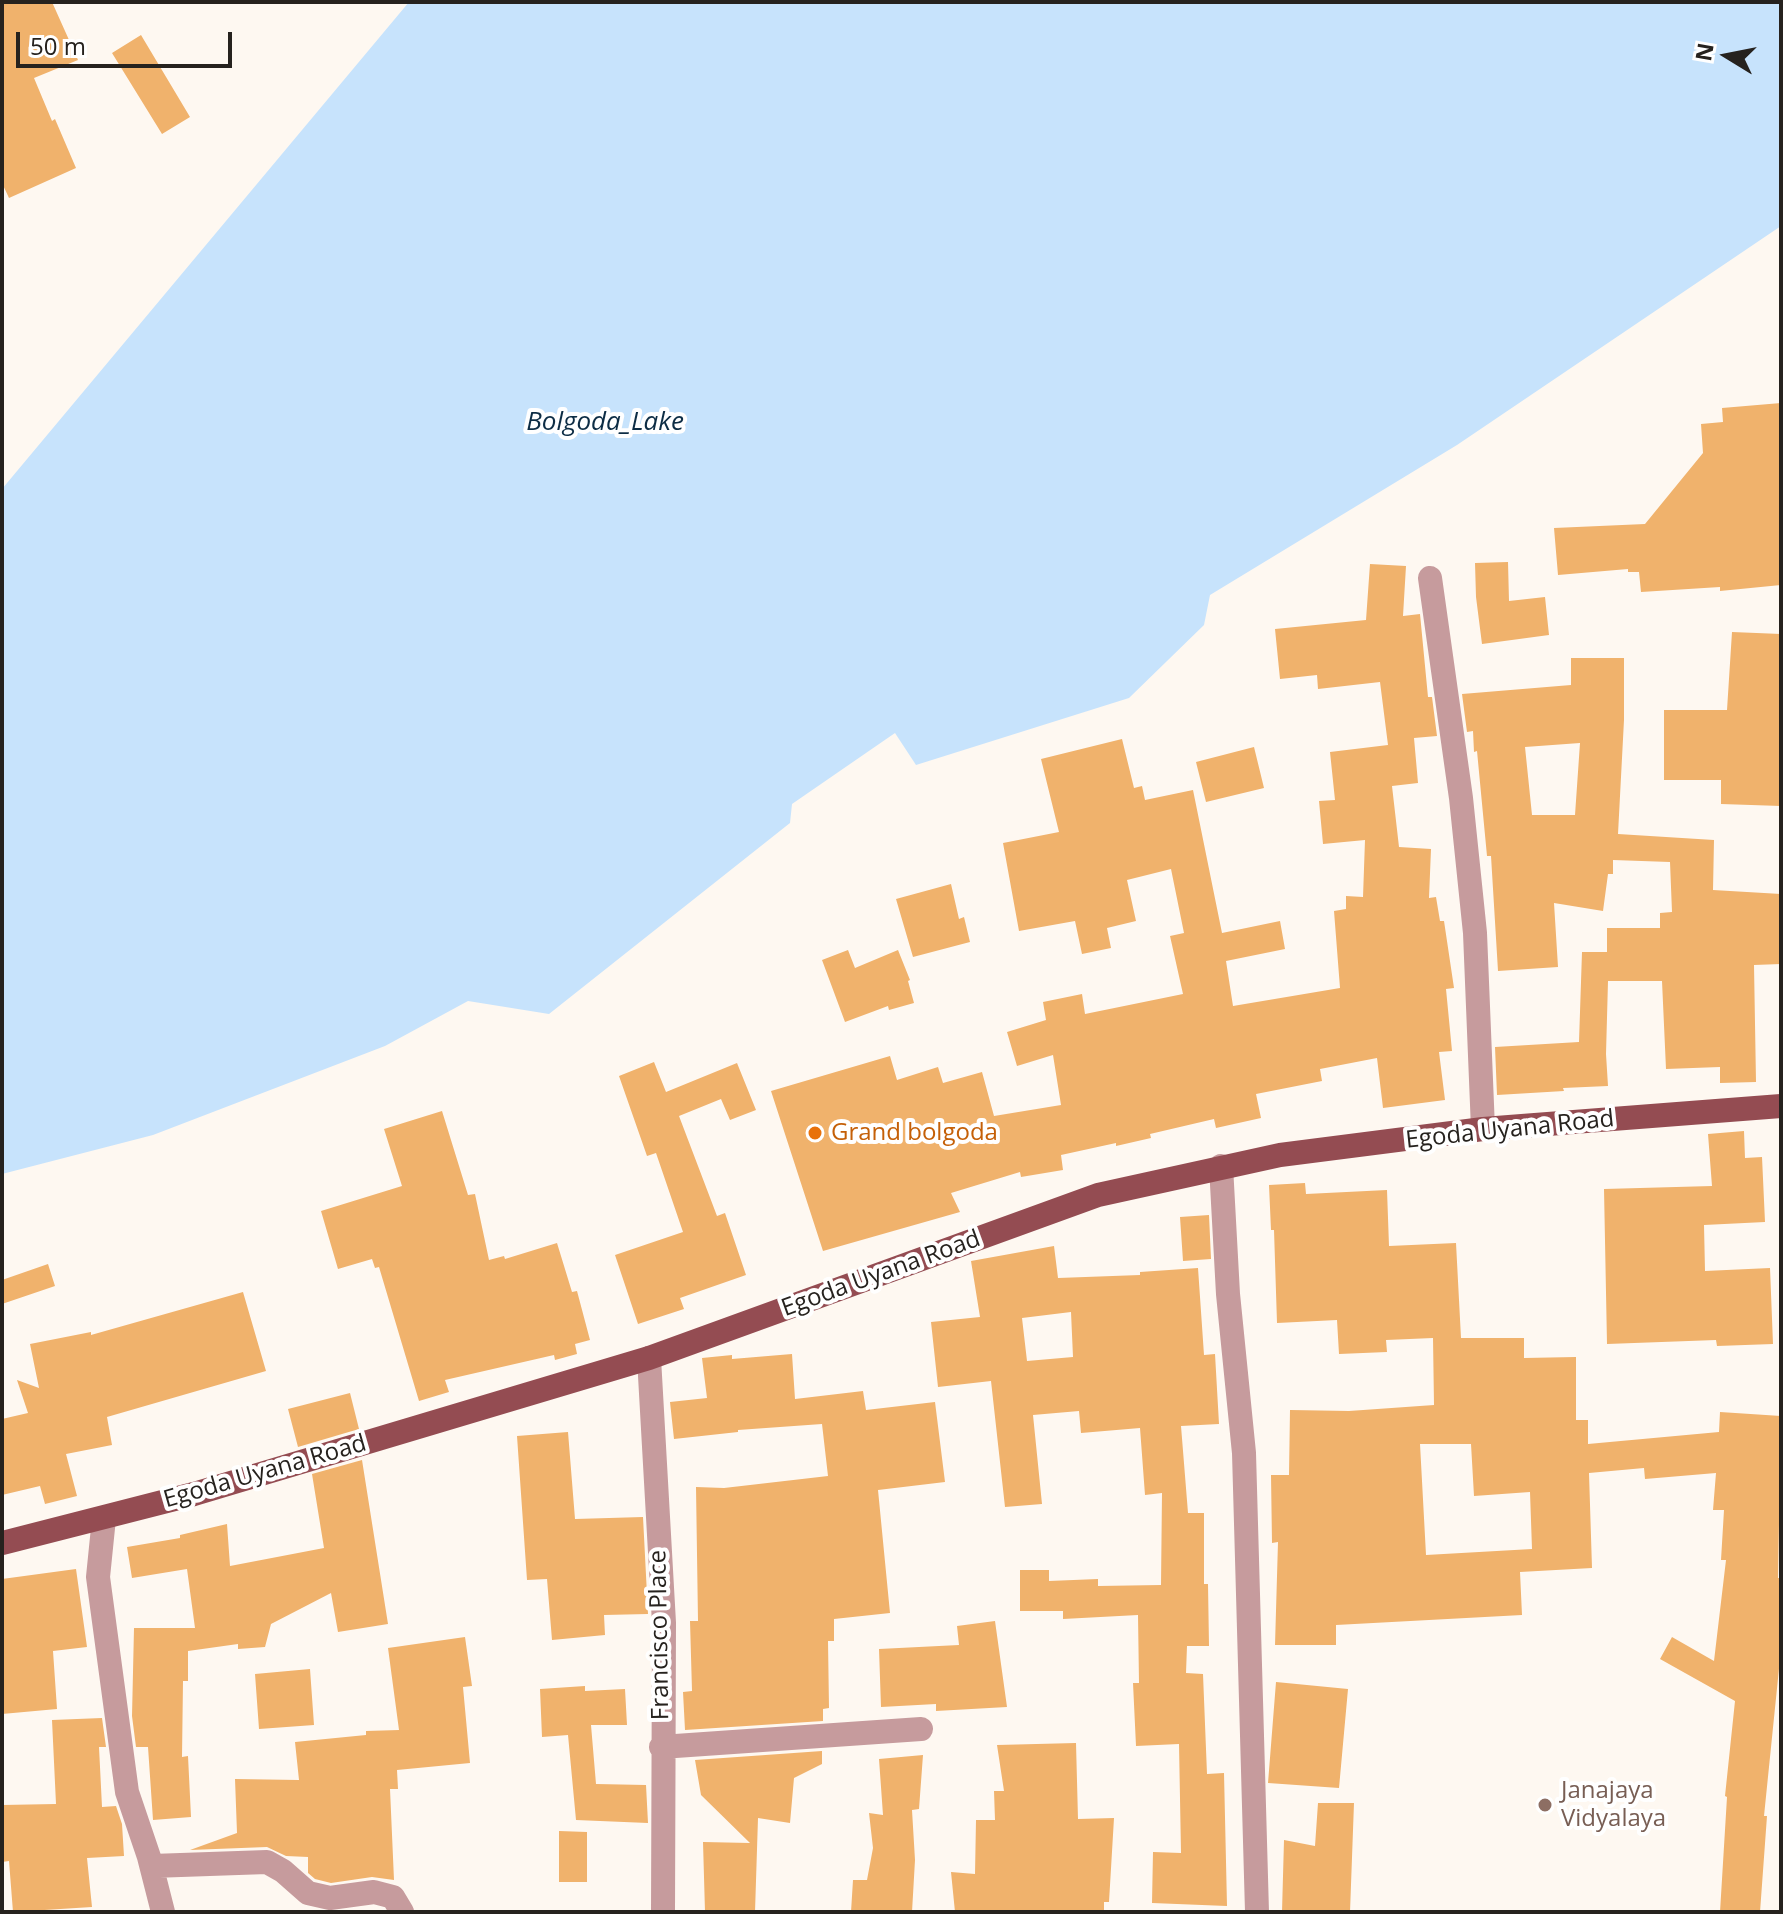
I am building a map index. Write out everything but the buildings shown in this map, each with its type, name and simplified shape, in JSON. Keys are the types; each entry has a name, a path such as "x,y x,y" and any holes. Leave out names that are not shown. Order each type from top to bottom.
{"main road":[{"name":"Egoda Uyana Road","path":"2,1543 104,1518 649,1358 1098,1195 1280,1155 1483,1129 1781,1106"}],"street":[{"path":"1430,578 1461,798 1475,933 1483,1129"},
{"path":"1221,1166 1228,1294 1244,1453 1257,1912"},
{"name":"Francisco Place","path":"649,1358 664,1623 661,1747 663,1912"},
{"path":"104,1518 98,1577 127,1792 152,1866 163,1912"},
{"path":"661,1747 921,1729"},
{"path":"152,1866 267,1862 283,1871 308,1893 330,1898 374,1892 393,1897 402,1912"}],"water":[{"name":"Bolgoda_Lake","path":"409,2 1781,2 1781,226 1457,445 1210,595 1204,625 1129,698 916,765 895,733 792,804 790,823 549,1014 468,1001 385,1046 153,1135 2,1174 2,489"}],"place":[{"name":"Grand bolgoda","path":"815,1133"},
{"name":"Janajaya Vidyalaya","path":"1545,1805"}]}
